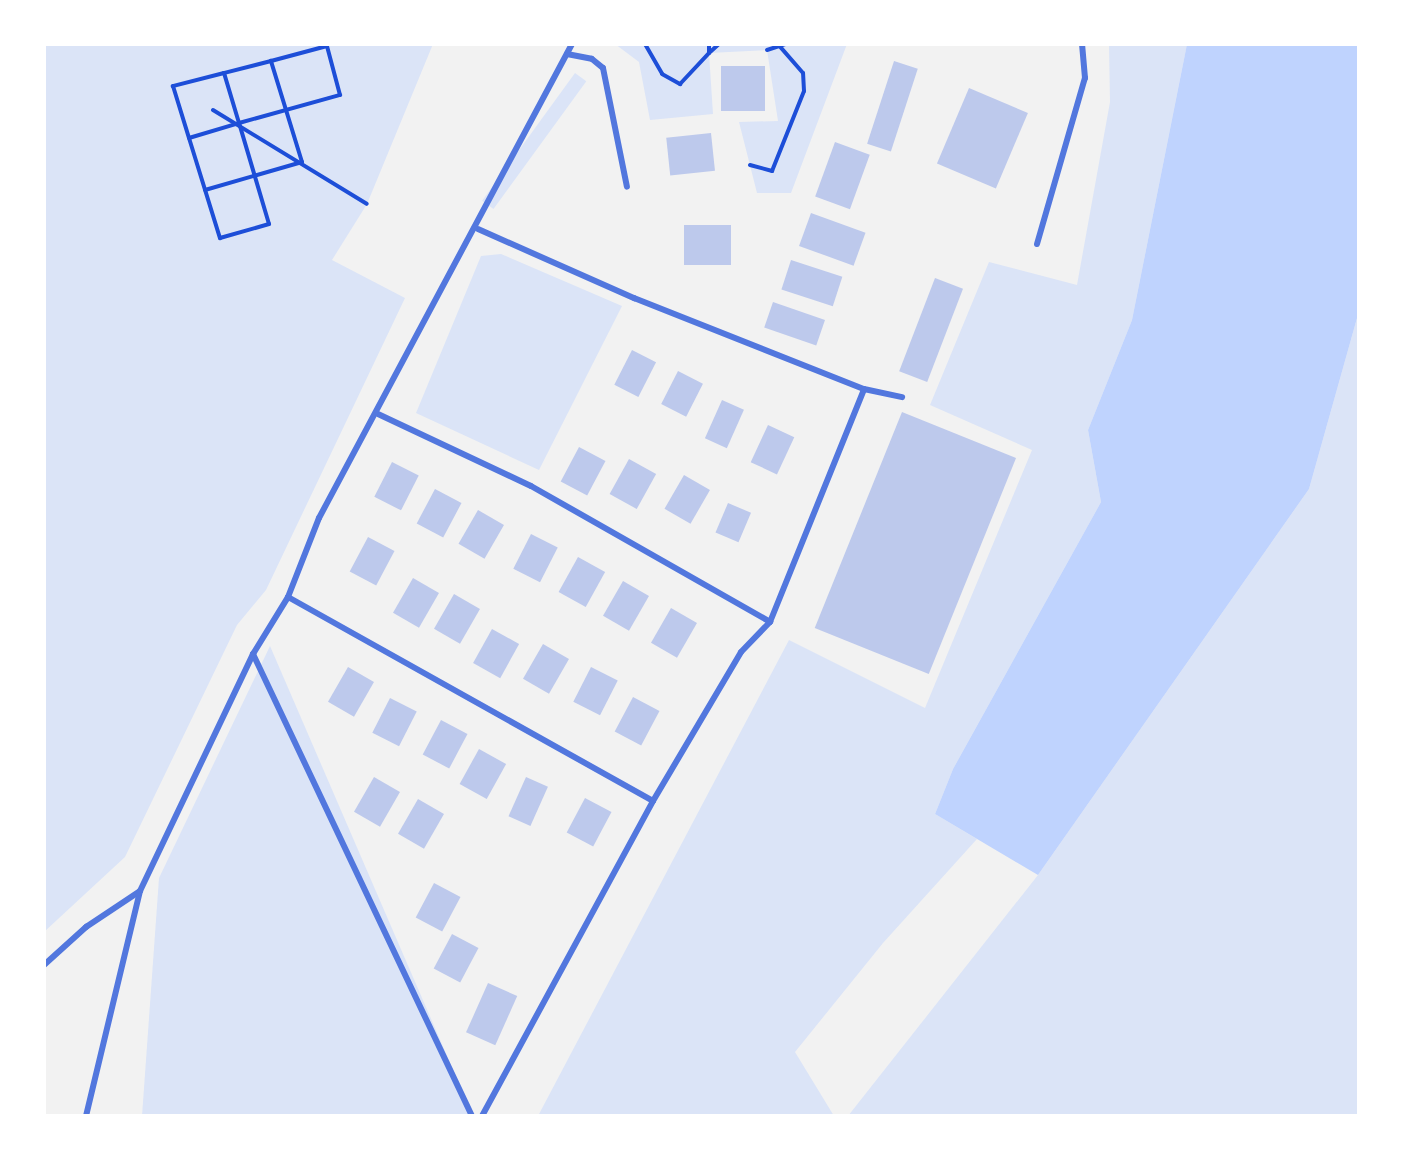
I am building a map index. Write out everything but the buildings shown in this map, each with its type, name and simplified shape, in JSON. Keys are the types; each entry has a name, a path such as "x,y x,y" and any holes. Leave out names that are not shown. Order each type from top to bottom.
{"lane":[{"path":"86,1116 140,891 253,654 288,597 319,518 478,229 572,44"},
{"path":"1037,244 1085,78 1082,44"},
{"path":"567,54 592,59 603,68 627,187"},
{"path":"478,229 634,298 864,389 902,397"},
{"path":"482,1116 653,801 741,652 770,622 864,389"},
{"path":"378,414 531,486 770,622"},
{"path":"288,597 653,801"},
{"path":"253,654 472,1116"},
{"path":"44,965 86,927 140,891"}],"path":[{"path":"645,44 662,74 680,84 719,44"},
{"path":"709,44 709,53"},
{"path":"750,165 772,171 804,91 803,73 782,45 767,50"},
{"path":"189,138 239,123 340,95 327,46 173,86 189,138 220,238 269,224 239,123 224,73"},
{"path":"271,61 302,162"},
{"path":"213,110 239,123 367,204"},
{"path":"205,190 302,162"}],"shaded area":[{"path":"44,44 433,44 367,204 332,260 405,298 266,590 237,625 125,857 44,932"},
{"path":"615,44 847,44 791,193 757,193 739,122 778,121 767,50 709,53 713,114 650,120 639,62"},
{"path":"1109,44 1187,44 1132,320 1088,430 1101,502 953,769 935,814 977,839 883,943 795,1052 834,1116 538,1116 789,640 925,708 1032,450 930,405 989,262 1077,285 1110,102"},
{"path":"575,73 586,81 493,209 482,201"},
{"path":"501,254 622,306 539,470 416,413 481,256"},
{"path":"1359,311 1359,1116 848,1116 1038,875 1309,489"},
{"path":"270,646 473,1116 142,1116 159,878"}],"water":[{"path":"1187,44 1359,44 1359,311 1309,489 1038,875 935,814 953,769 1101,502 1088,430 1132,320"}]}
